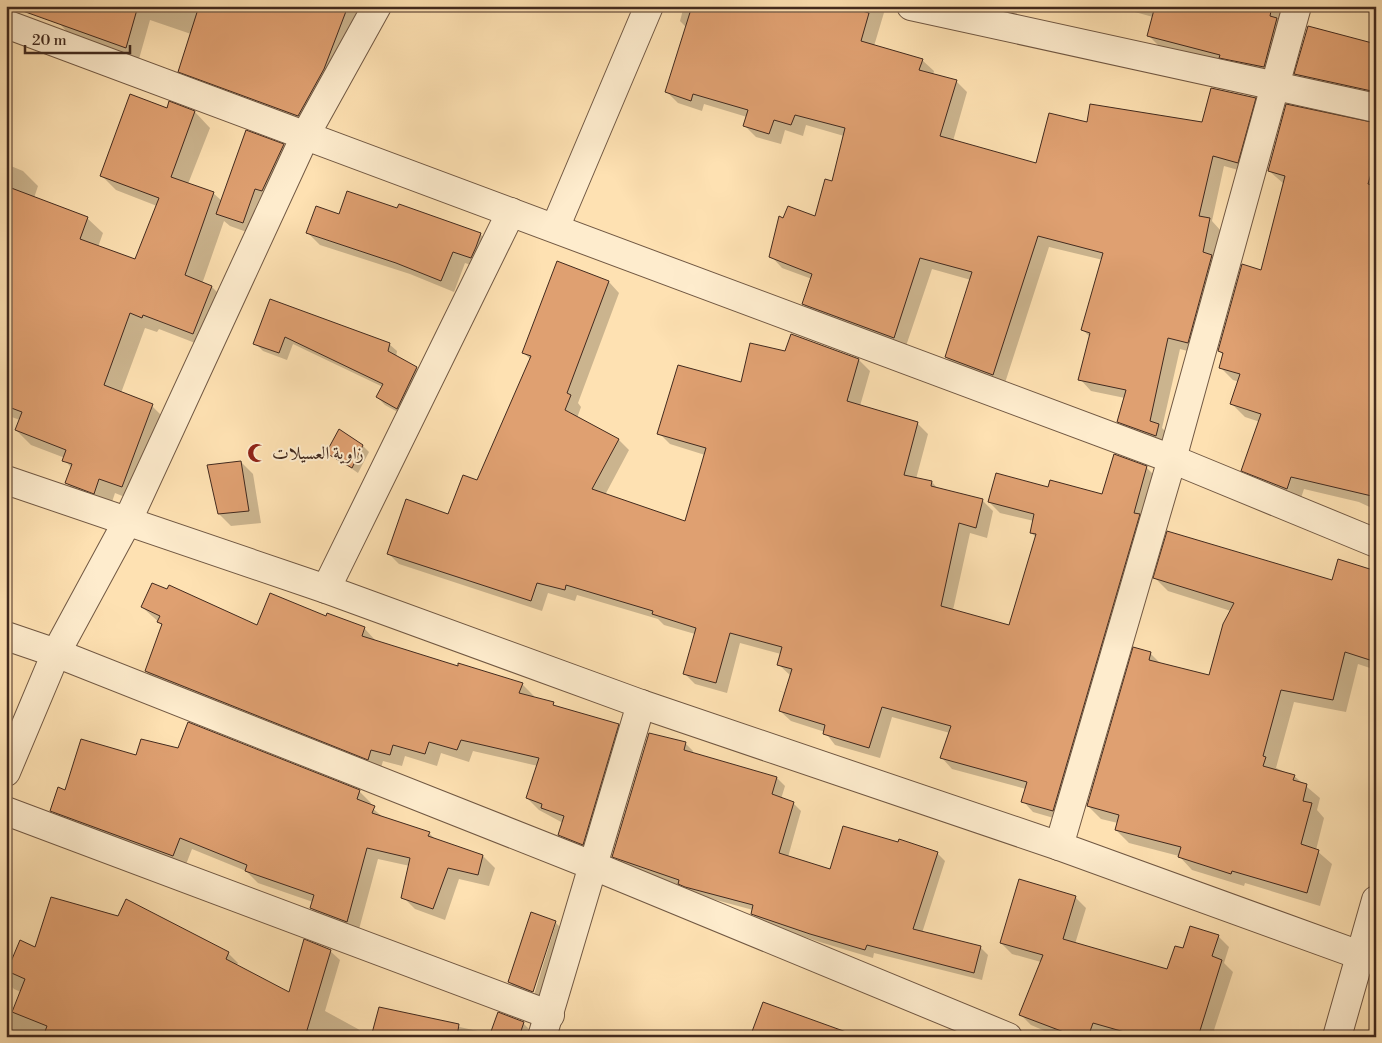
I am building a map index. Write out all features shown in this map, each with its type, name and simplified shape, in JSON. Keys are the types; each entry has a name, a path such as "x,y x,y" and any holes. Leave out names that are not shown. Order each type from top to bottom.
{"street":[{"path":"6,772 56,653 127,522 306,134 378,6"},
{"path":"555,228 648,6"},
{"path":"911,6 1376,108"},
{"path":"1059,846 1172,459 1297,6"},
{"path":"6,24 306,134 1172,459 1376,543"},
{"path":"326,589 511,212"},
{"path":"6,480 326,589 641,704 1059,846 1368,958"},
{"path":"6,636 56,653 594,866 1008,1037"},
{"path":"6,811 546,1026 641,704"},
{"path":"1337,1037 1368,958 1376,900"}],"building":[{"path":"21,6 138,6 126,48 20,10"},
{"path":"199,6 348,6 324,69 298,116 178,72"},
{"path":"692,6 845,6 869,13 861,41 923,59 919,70 957,80 940,136 1036,163 1049,113 1087,122 1090,104 1202,122 1211,88 1256,98 1238,163 1213,156 1199,216 1210,218 1203,252 1212,255 1188,343 1168,338 1150,421 1159,424 1156,436 1117,422 1126,390 1078,380 1090,333 1081,330 1103,253 1038,236 993,375 945,357 972,272 920,258 894,338 802,304 812,274 769,257 779,216 783,218 788,206 815,216 825,179 832,181 845,128 795,115 791,125 774,120 769,134 743,126 748,110 693,94 691,101 665,92"},
{"path":"1155,6 1272,6 1270,16 1277,18 1264,67 1219,58 1220,55 1147,36"},
{"path":"1308,26 1376,44 1376,92 1294,74"},
{"path":"130,94 167,108 169,101 195,111 171,177 214,192 185,275 212,286 193,334 143,315 142,318 130,313 104,385 153,404 122,487 99,479 94,494 65,483 72,464 62,461 66,450 15,430 22,412 6,406 6,186 88,217 80,239 135,259 159,198 100,176"},
{"path":"1286,104 1376,123 1376,157 1368,184 1376,186 1376,497 1291,477 1287,489 1241,471 1261,414 1230,404 1240,374 1219,368 1223,353 1218,351 1242,264 1261,270 1285,176 1268,171"},
{"path":"246,130 284,144 262,191 255,189 243,223 216,214"},
{"path":"347,191 397,208 399,204 481,233 471,258 453,252 441,281 396,263 306,233 316,206 339,214"},
{"path":"557,261 609,281 567,393 571,395 565,410 619,439 592,489 685,521 706,448 657,434 678,365 741,382 750,343 785,351 791,334 859,359 847,401 918,422 904,475 932,481 931,486 983,499 976,528 959,523 941,606 1009,625 1036,534 1030,533 1034,514 988,502 996,473 1048,487 1050,480 1102,494 1114,454 1147,466 1134,513 1140,514 1053,811 1021,802 1027,782 940,758 951,726 882,707 869,748 823,734 825,725 779,711 792,669 777,665 782,647 730,633 716,683 683,674 696,628 652,614 653,611 566,585 565,590 537,583 531,601 387,554 406,499 448,514 463,475 477,480 531,356 522,353"},
{"path":"270,299 390,343 388,351 417,367 397,409 376,397 383,384 285,337 279,353 253,344"},
{"path":"339,429 363,445 352,468 326,453"},
{"path":"241,461 249,511 218,514 207,465"},
{"path":"1167,531 1332,580 1338,559 1376,571 1376,662 1345,652 1333,700 1281,690 1263,756 1266,757 1263,766 1295,775 1293,780 1307,784 1303,801 1312,803 1301,844 1319,850 1307,893 1232,871 1231,874 1178,857 1181,847 1115,830 1119,815 1087,806 1133,647 1151,652 1149,660 1209,675 1223,624 1234,603 1153,578"},
{"path":"152,583 167,589 169,585 257,625 270,593 326,616 327,613 365,627 362,636 458,666 458,663 523,683 519,693 554,702 553,705 619,724 583,845 558,835 564,816 541,808 542,804 526,798 539,758 461,740 457,750 429,742 425,754 393,745 390,755 371,750 368,760 145,671 162,624 157,622 160,616 141,607"},
{"path":"188,722 360,790 357,799 375,806 372,813 430,832 428,836 483,855 478,875 448,868 433,909 401,898 410,858 367,848 347,922 310,908 314,895 245,871 247,865 180,838 173,856 50,811 58,787 65,790 81,739 136,755 141,739 178,748"},
{"path":"649,733 686,742 684,750 777,777 772,794 794,802 779,853 830,869 843,826 898,842 899,839 938,852 913,929 981,946 974,973 867,945 865,950 810,934 751,914 753,905 685,887 678,884 679,880 612,857"},
{"path":"1019,879 1076,896 1063,939 1167,969 1175,946 1183,948 1190,926 1219,935 1212,956 1222,960 1198,1037 1142,1037 1093,1023 1088,1037 1077,1037 1019,1015 1043,955 1000,943"},
{"path":"51,897 118,916 126,899 229,952 226,959 289,992 304,939 331,950 305,1037 43,1037 47,1026 12,1012 25,979 7,971 20,940 35,947"},
{"path":"531,912 556,921 533,992 508,982"},
{"path":"763,1002 849,1033 849,1037 750,1037"},
{"path":"379,1007 459,1024 457,1037 371,1037"},
{"path":"498,1012 524,1022 519,1037 489,1037"}],"place":[{"name":"زاوية العسيلات","path":"257,453"}]}
